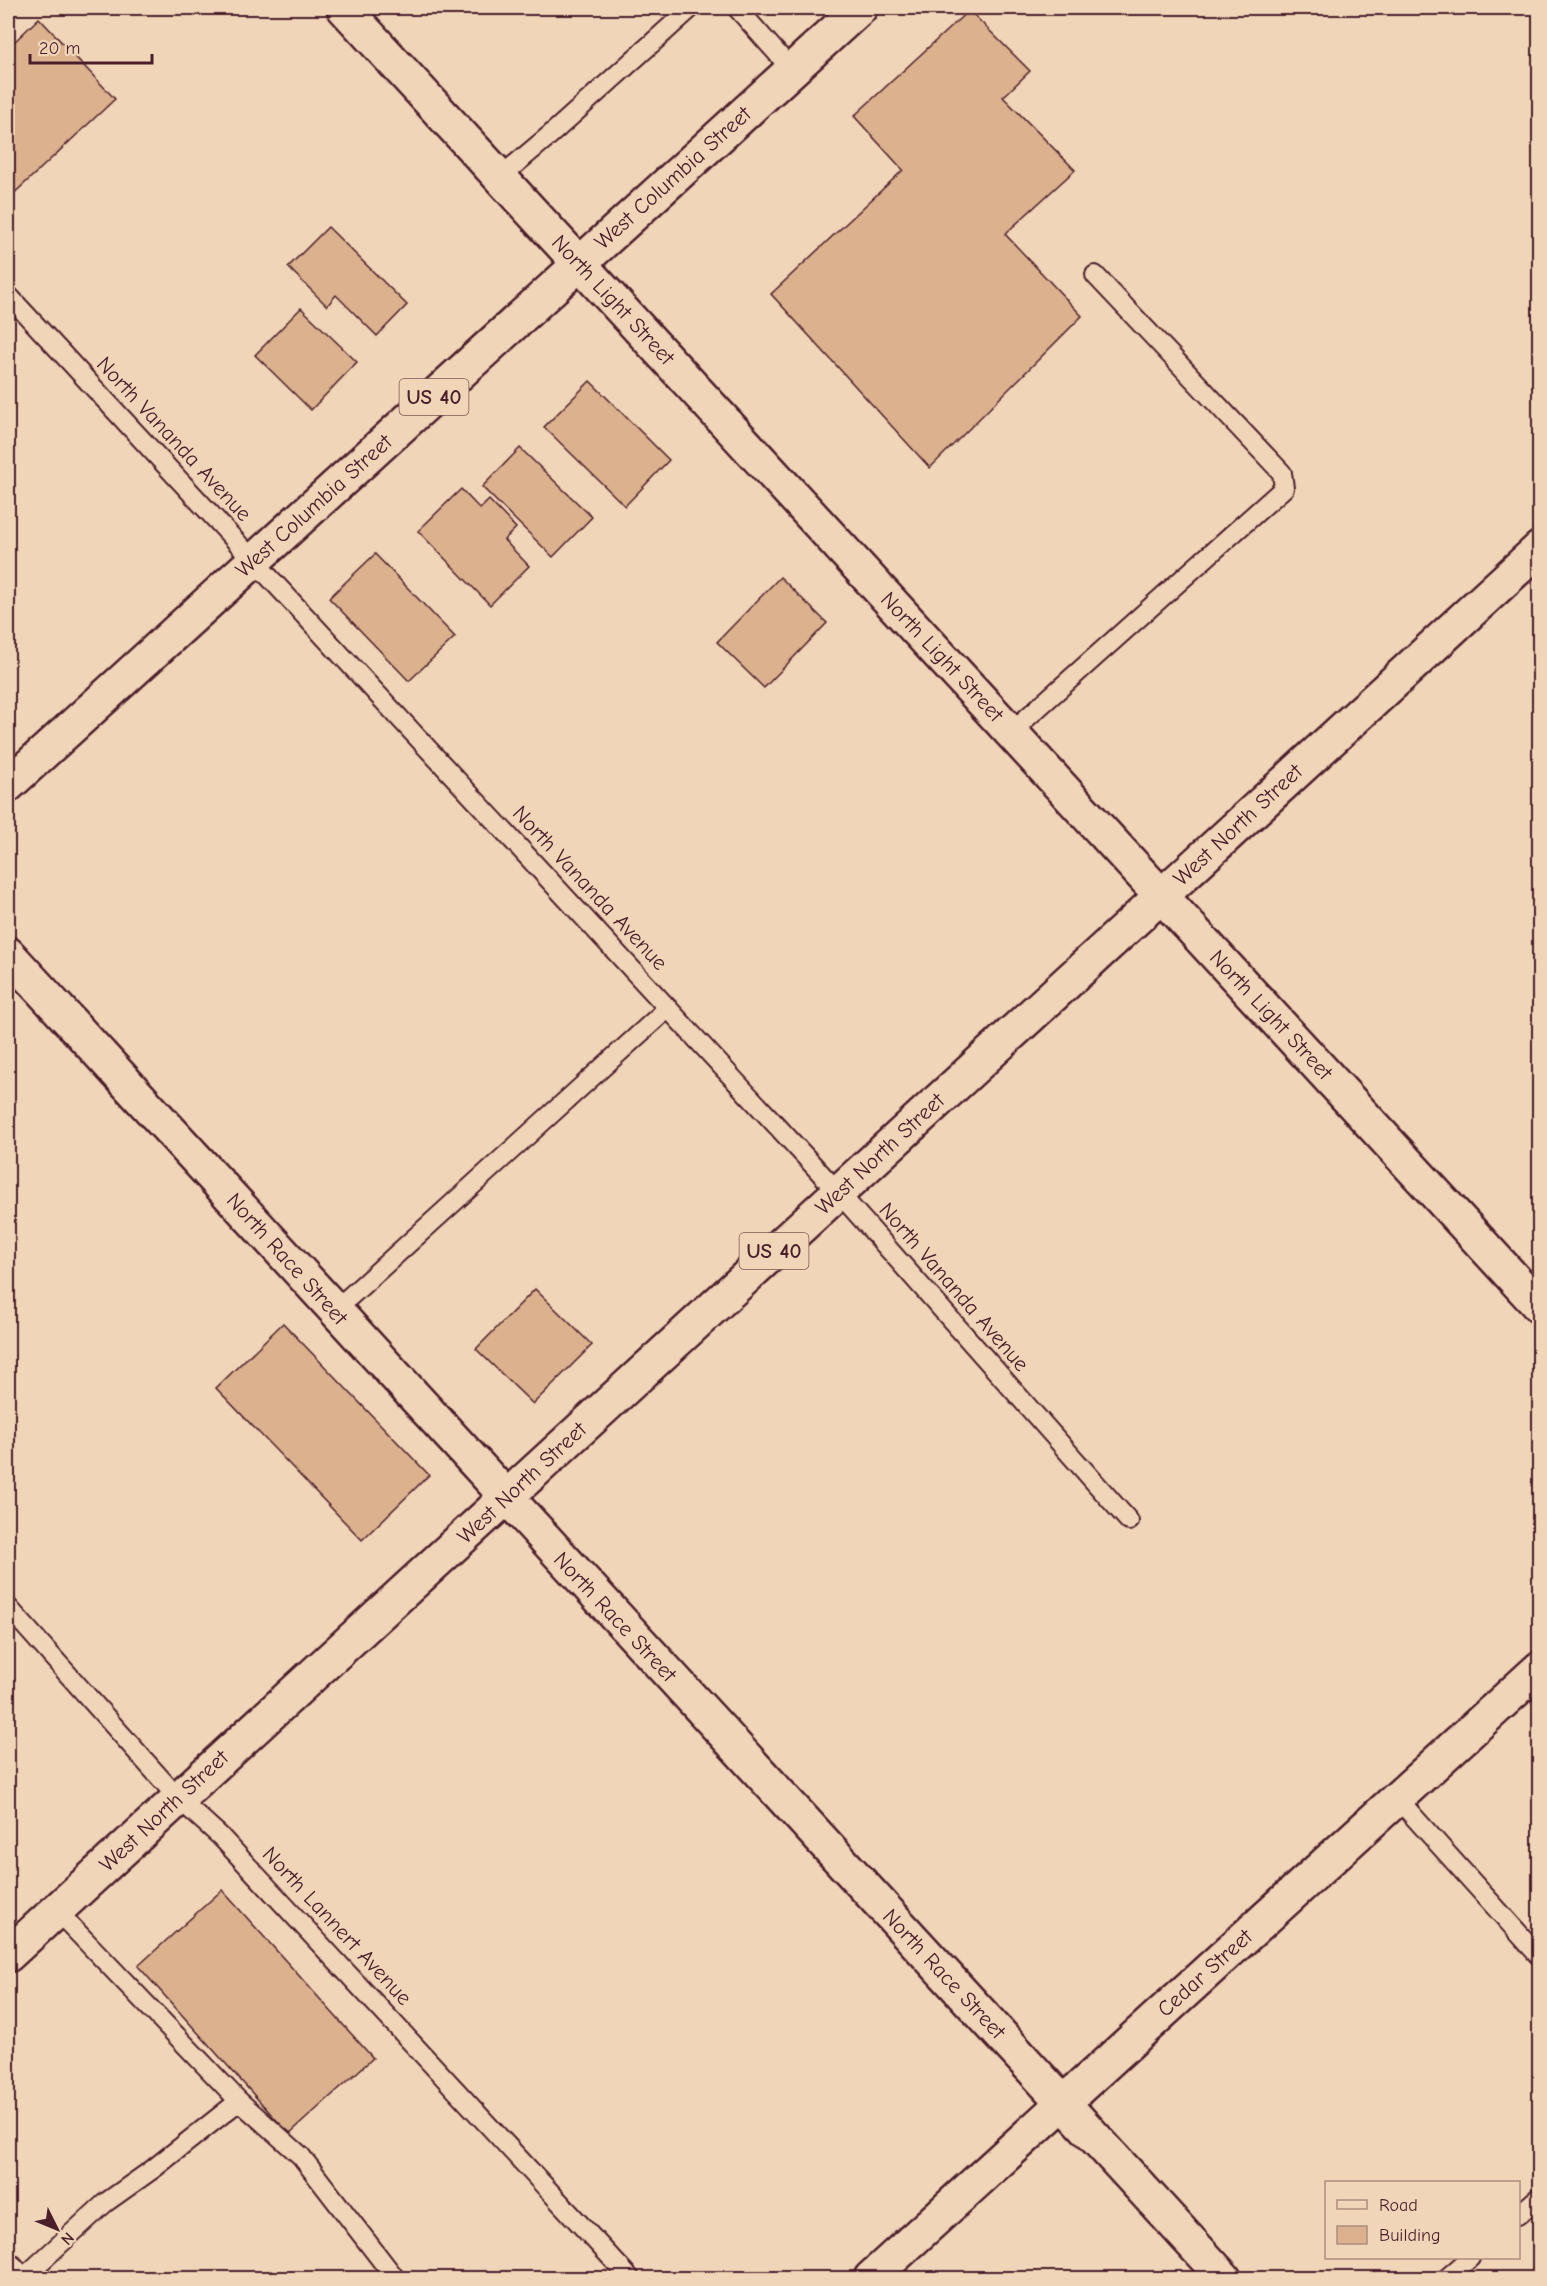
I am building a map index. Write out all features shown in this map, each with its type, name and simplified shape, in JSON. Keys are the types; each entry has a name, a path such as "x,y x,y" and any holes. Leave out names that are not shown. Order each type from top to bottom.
{"street":[{"name":"North Light Street","path":"344,8 1539,1307"},
{"name":"West Columbia Street","path":"8,785 860,8"},
{"name":"West North Street","path":"8,1955 1539,548"},
{"name":"North Race Street","path":"8,954 1224,2278"},
{"name":"Cedar Street","path":"871,2278 1539,1668"},
{"path":"8,2271 14,2278"}],"lane":[{"path":"500,177 692,8"},
{"path":"737,8 792,70"},
{"path":"1011,732 1284,488 1282,473 1095,275"},
{"name":"North Vananda Avenue","path":"8,295 838,1192 1129,1521"},
{"path":"334,1311 668,1008"},
{"name":"North Lannert Avenue","path":"8,1607 178,1798 220,1836 630,2278"},
{"path":"1397,1798 1539,1957"},
{"path":"56,1910 239,2101 301,2156 395,2278"},
{"path":"22,2278 105,2203 153,2169 239,2101"},
{"path":"1520,2213 1539,2196"},
{"path":"1447,2278 1469,2259"}],"building":[{"path":"969,10 1030,71 1003,97 1075,170 1005,234 1082,316 930,468 771,294 903,170 854,116"},
{"path":"39,18 115,99 8,199 8,48"},
{"path":"328,227 407,305 377,336 336,295 327,306 288,267"},
{"path":"301,308 357,362 311,410 255,355"},
{"path":"590,381 669,460 625,506 544,427"},
{"path":"520,448 592,517 553,557 482,487"},
{"path":"461,489 480,509 489,500 516,528 504,540 529,566 490,605 418,531"},
{"path":"375,554 455,637 409,681 329,598"},
{"path":"780,577 827,623 764,688 717,642"},
{"path":"535,1289 592,1345 533,1404 476,1349"},
{"path":"283,1323 429,1475 362,1540 216,1388"},
{"path":"222,1890 373,2058 289,2134 138,1966"}]}
